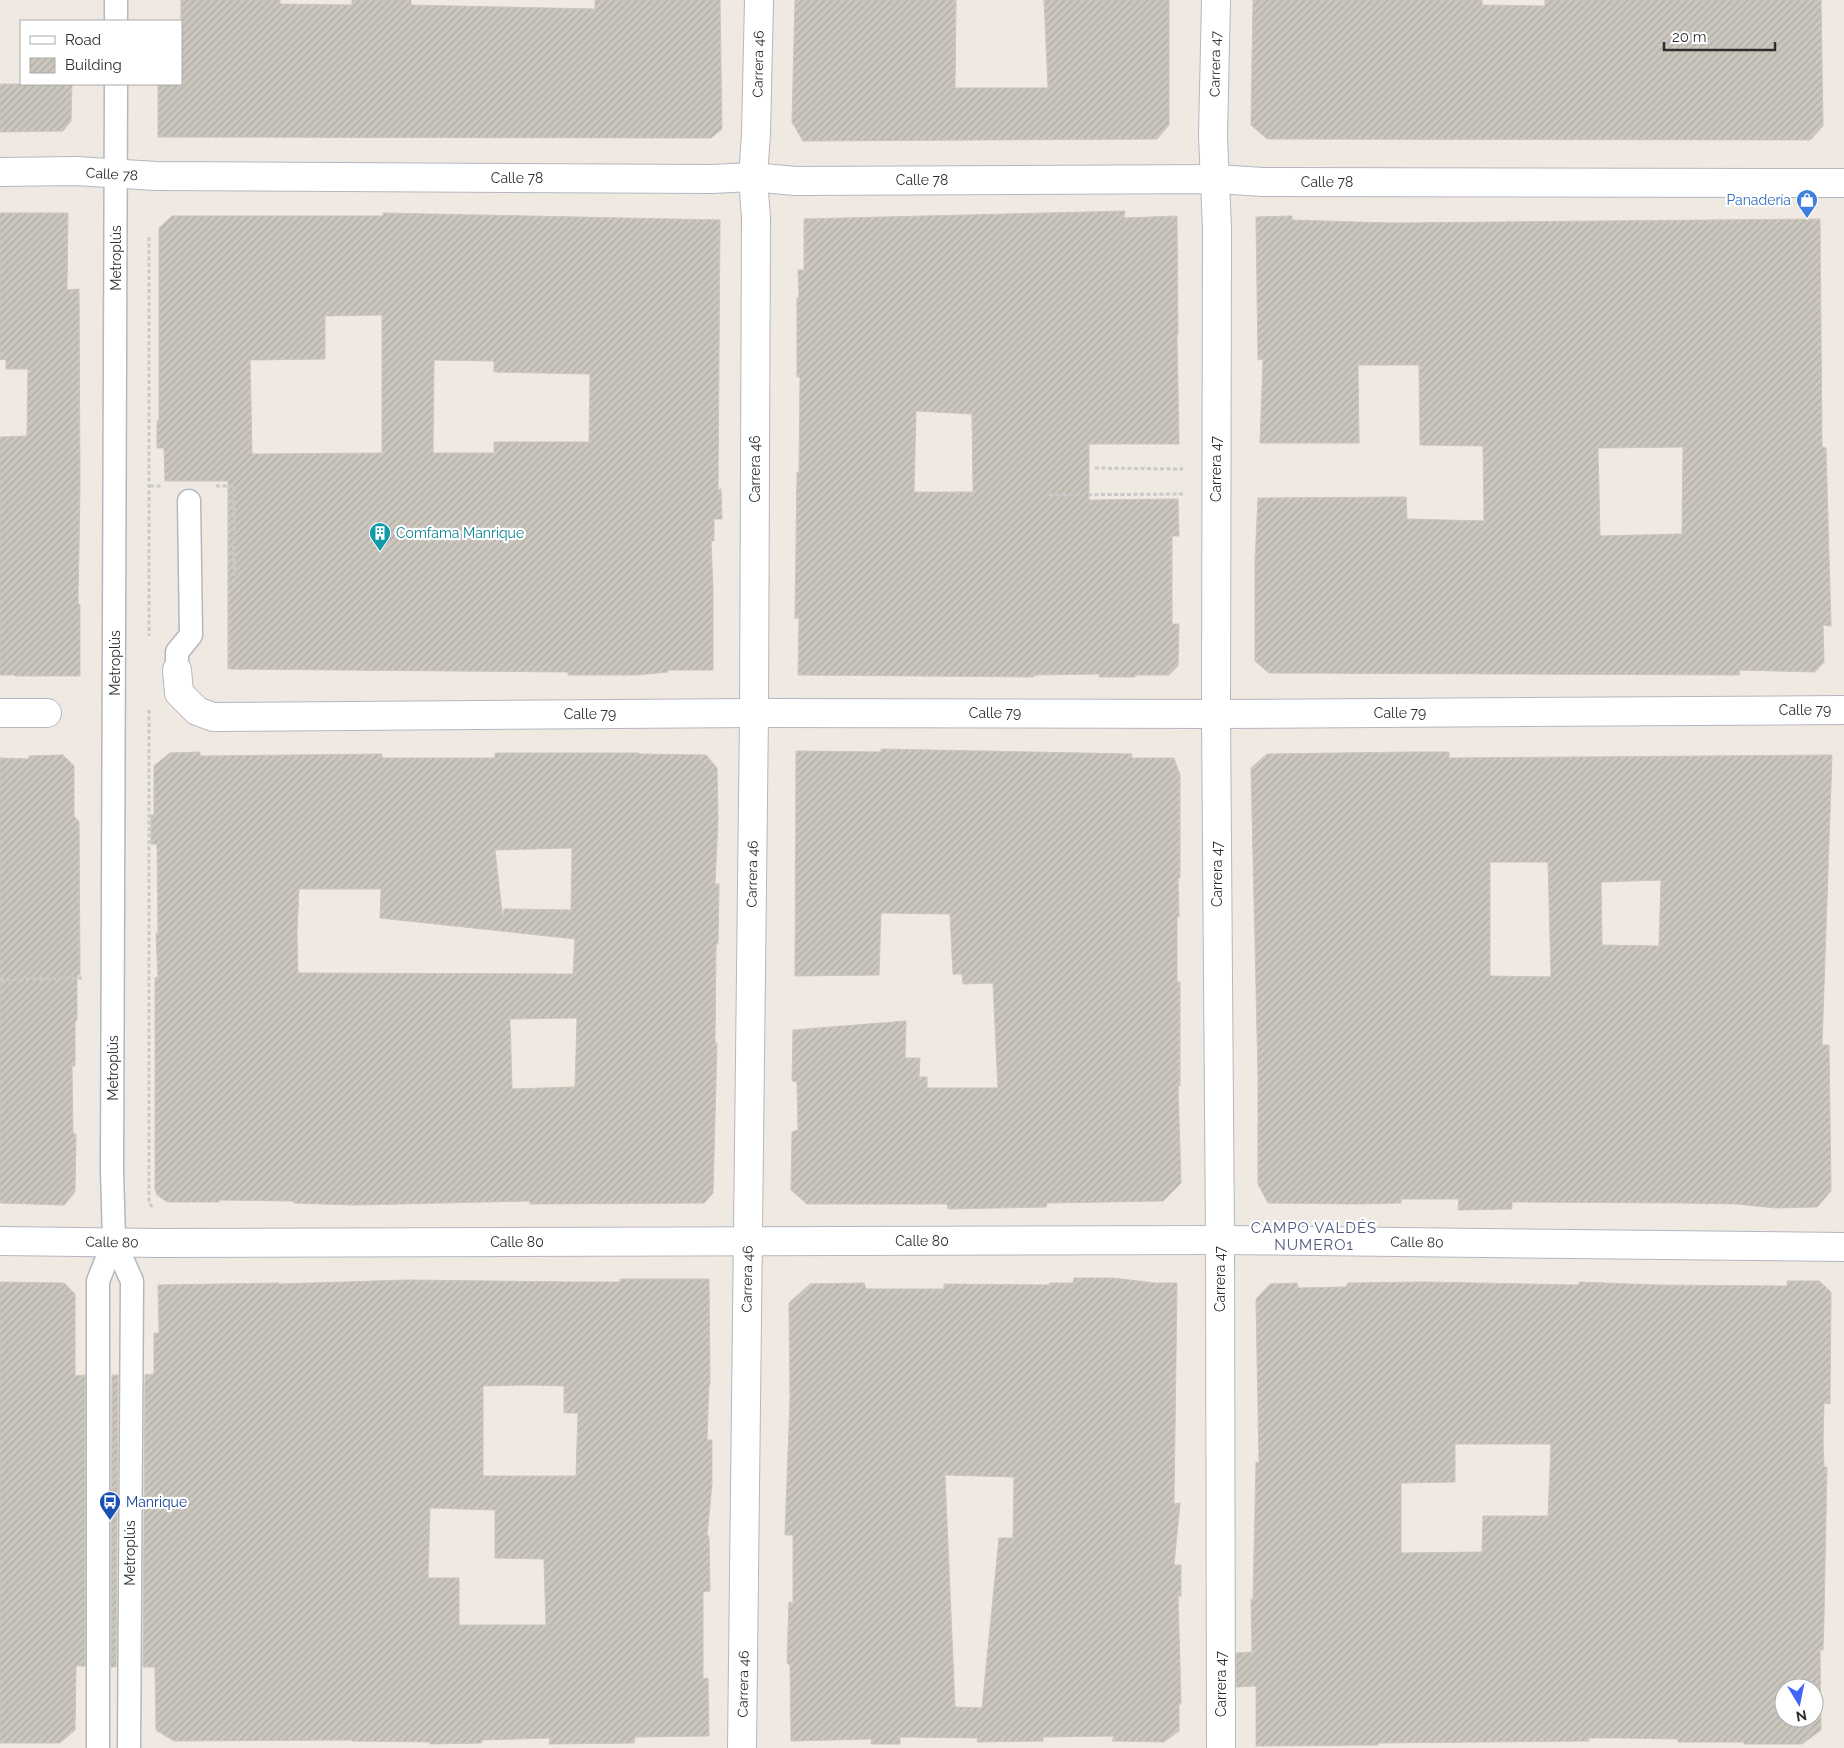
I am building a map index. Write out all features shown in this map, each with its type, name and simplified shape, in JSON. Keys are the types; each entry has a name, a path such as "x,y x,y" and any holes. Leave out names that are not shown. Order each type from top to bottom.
{"street":[{"name":"Carrera 46","path":"742,1748 754,713 756,218 753,177 756,134 759,0"},
{"name":"Carrera 47","path":"1216,0 1213,136 1216,179 1216,714 1221,1748"},
{"name":"Calle 78","path":"0,172 76,171 156,176 701,179 753,177 795,181 1216,179 1263,182 1844,183"},
{"name":"Calle 79","path":"177,670 179,693 197,711 213,717 754,713 1216,714 1844,710"},
{"path":"0,713 48,713"},
{"name":"Calle 80","path":"0,1241 159,1243 1220,1240 1844,1248"}],"lane":[{"path":"116,0 116,20"},
{"name":"Metroplús","path":"116,85 112,1170 114,1241 132,1281 129,1748"},
{"path":"177,670 177,652 191,635 189,501"},
{"name":"Metroplús","path":"98,1748 98,1281 114,1241"}],"path":[{"path":"1095,468 1216,481"},
{"path":"1049,495 1216,481"},
{"path":"0,980 84,978"}],"building":[{"path":"181,0 280,0 280,4 352,5 352,0 411,0 411,5 595,9 595,0 720,0 722,129 711,138 158,137 158,85 182,85"},
{"path":"795,0 956,0 955,88 1048,88 1044,0 1169,0 1169,125 1157,139 803,141 792,122"},
{"path":"1253,0 1482,0 1482,5 1545,6 1545,0 1821,0 1823,126 1810,140 1267,139 1251,125"},
{"path":"0,84 72,85 71,121 63,131 0,132"},
{"path":"1125,211 1124,218 1177,216 1179,444 1089,444 1089,500 1178,499 1179,536 1172,536 1172,624 1179,624 1178,666 1169,675 1099,677 1100,674 1034,675 1034,677 798,675 799,618 795,618 800,377 797,377 797,298 799,298 798,270 804,270 804,219","holes":["916,411 972,414 973,492 914,492"]},
{"path":"0,213 68,213 67,290 79,289 80,487 78,604 80,605 80,676 0,675 0,437 27,436 28,369 6,369 6,359 0,360"},
{"path":"383,213 720,220 718,490 721,489 722,519 714,519 714,541 711,541 713,670 668,670 668,672 636,675 568,675 568,672 228,669 228,481 165,481 164,448 157,448 157,421 159,420 159,228 172,216 383,216","holes":["382,315 382,453 252,454 250,360 325,359 325,316","434,360 494,361 494,372 590,374 589,442 494,442 494,453 433,453"]},
{"path":"1292,216 1292,220 1390,223 1820,219 1822,447 1826,448 1831,626 1823,625 1824,662 1815,672 1739,670 1740,675 1269,673 1255,661 1255,561 1258,498 1406,497 1407,519 1484,521 1483,446 1420,445 1419,365 1358,365 1359,443 1260,443 1263,359 1258,360 1256,217","holes":["1683,447 1682,534 1600,536 1598,448"]},
{"path":"881,749 1132,754 1131,758 1174,758 1180,775 1177,982 1180,982 1180,1086 1178,1086 1181,1183 1163,1201 1047,1203 1046,1207 948,1209 947,1204 807,1204 791,1190 792,1132 798,1130 797,1082 792,1081 793,1030 906,1021 905,1058 920,1058 919,1077 927,1077 927,1088 998,1088 993,983 963,984 962,974 953,974 950,914 881,913 879,975 795,976 796,751 881,752"},
{"path":"200,752 200,756 382,754 382,758 495,758 495,753 706,755 717,768 718,819 715,884 719,884 718,944 716,944 715,1043 717,1043 713,1193 704,1203 530,1204 530,1201 354,1205 294,1203 294,1201 219,1200 219,1202 167,1202 157,1195 155,1189 155,978 158,977 156,933 158,933 157,844 151,844 151,815 154,815 154,766 170,753","holes":["572,848 571,910 504,909 503,920 495,850","299,889 381,889 380,918 575,939 573,974 298,973","577,1018 575,1087 512,1089 510,1019"]},
{"path":"1449,752 1449,758 1832,755 1822,1045 1829,1045 1831,1191 1817,1207 1776,1208 1737,1204 1512,1202 1512,1209 1458,1210 1459,1199 1401,1199 1401,1203 1356,1204 1268,1203 1258,1184 1258,1076 1251,768 1267,754","holes":["1490,862 1548,862 1551,977 1490,976","1661,880 1659,946 1602,945 1601,882"]},
{"path":"63,755 74,766 74,816 79,822 80,975 77,975 75,1066 72,1066 73,1134 76,1134 75,1192 64,1205 0,1203 0,758 29,759 29,756"},
{"path":"1074,1278 1112,1278 1155,1283 1177,1283 1174,1504 1180,1503 1174,1565 1181,1565 1181,1596 1178,1596 1181,1704 1179,1704 1179,1731 1164,1742 1112,1741 1114,1736 1043,1737 1043,1741 977,1742 978,1738 900,1737 900,1744 871,1744 872,1739 791,1741 790,1665 787,1663 789,1602 793,1603 793,1535 785,1535 790,1399 789,1303 810,1284 864,1283 866,1289 944,1289 944,1284 1050,1285 1049,1283 1073,1283","holes":["945,1475 1014,1477 1013,1538 999,1538 982,1708 955,1707"]},
{"path":"620,1279 709,1279 710,1384 707,1440 712,1440 712,1483 707,1536 709,1536 710,1591 703,1592 703,1679 708,1678 709,1736 635,1737 634,1743 549,1744 550,1738 482,1740 482,1743 430,1744 430,1742 352,1740 174,1741 156,1730 155,1667 143,1667 145,1375 154,1374 154,1333 159,1333 158,1285 407,1280 620,1282","holes":["483,1386 564,1386 564,1413 578,1413 576,1476 483,1476","430,1508 495,1510 495,1558 544,1559 546,1625 459,1625 459,1578 428,1578"]},
{"path":"1787,1281 1819,1281 1831,1292 1830,1404 1824,1403 1824,1467 1827,1467 1823,1650 1820,1650 1820,1678 1774,1678 1774,1728 1821,1728 1821,1730 1802,1744 1744,1744 1744,1742 1678,1742 1678,1739 1589,1738 1589,1741 1256,1746 1256,1686 1236,1687 1236,1653 1252,1652 1251,1599 1253,1599 1256,1462 1259,1463 1256,1299 1270,1284 1297,1283 1298,1288 1346,1287 1348,1283 1426,1282 1579,1285 1579,1282 1787,1286","holes":["1455,1444 1551,1444 1548,1516 1483,1516 1482,1552 1401,1553 1401,1483 1455,1482"]},
{"path":"0,1282 64,1283 75,1294 75,1376 85,1375 85,1666 76,1666 75,1730 60,1743 0,1743"},
{"path":"112,1375 118,1375 116,1667 111,1667"}],"place":[{"name":"Panadería","path":"1807,219"},
{"name":"Comfama Manrique","path":"380,552"},
{"name":"Manrique","path":"110,1521"}],"district":[{"name":"CAMPO VALDÉS NUMERO1","path":"1314,1236"}]}
